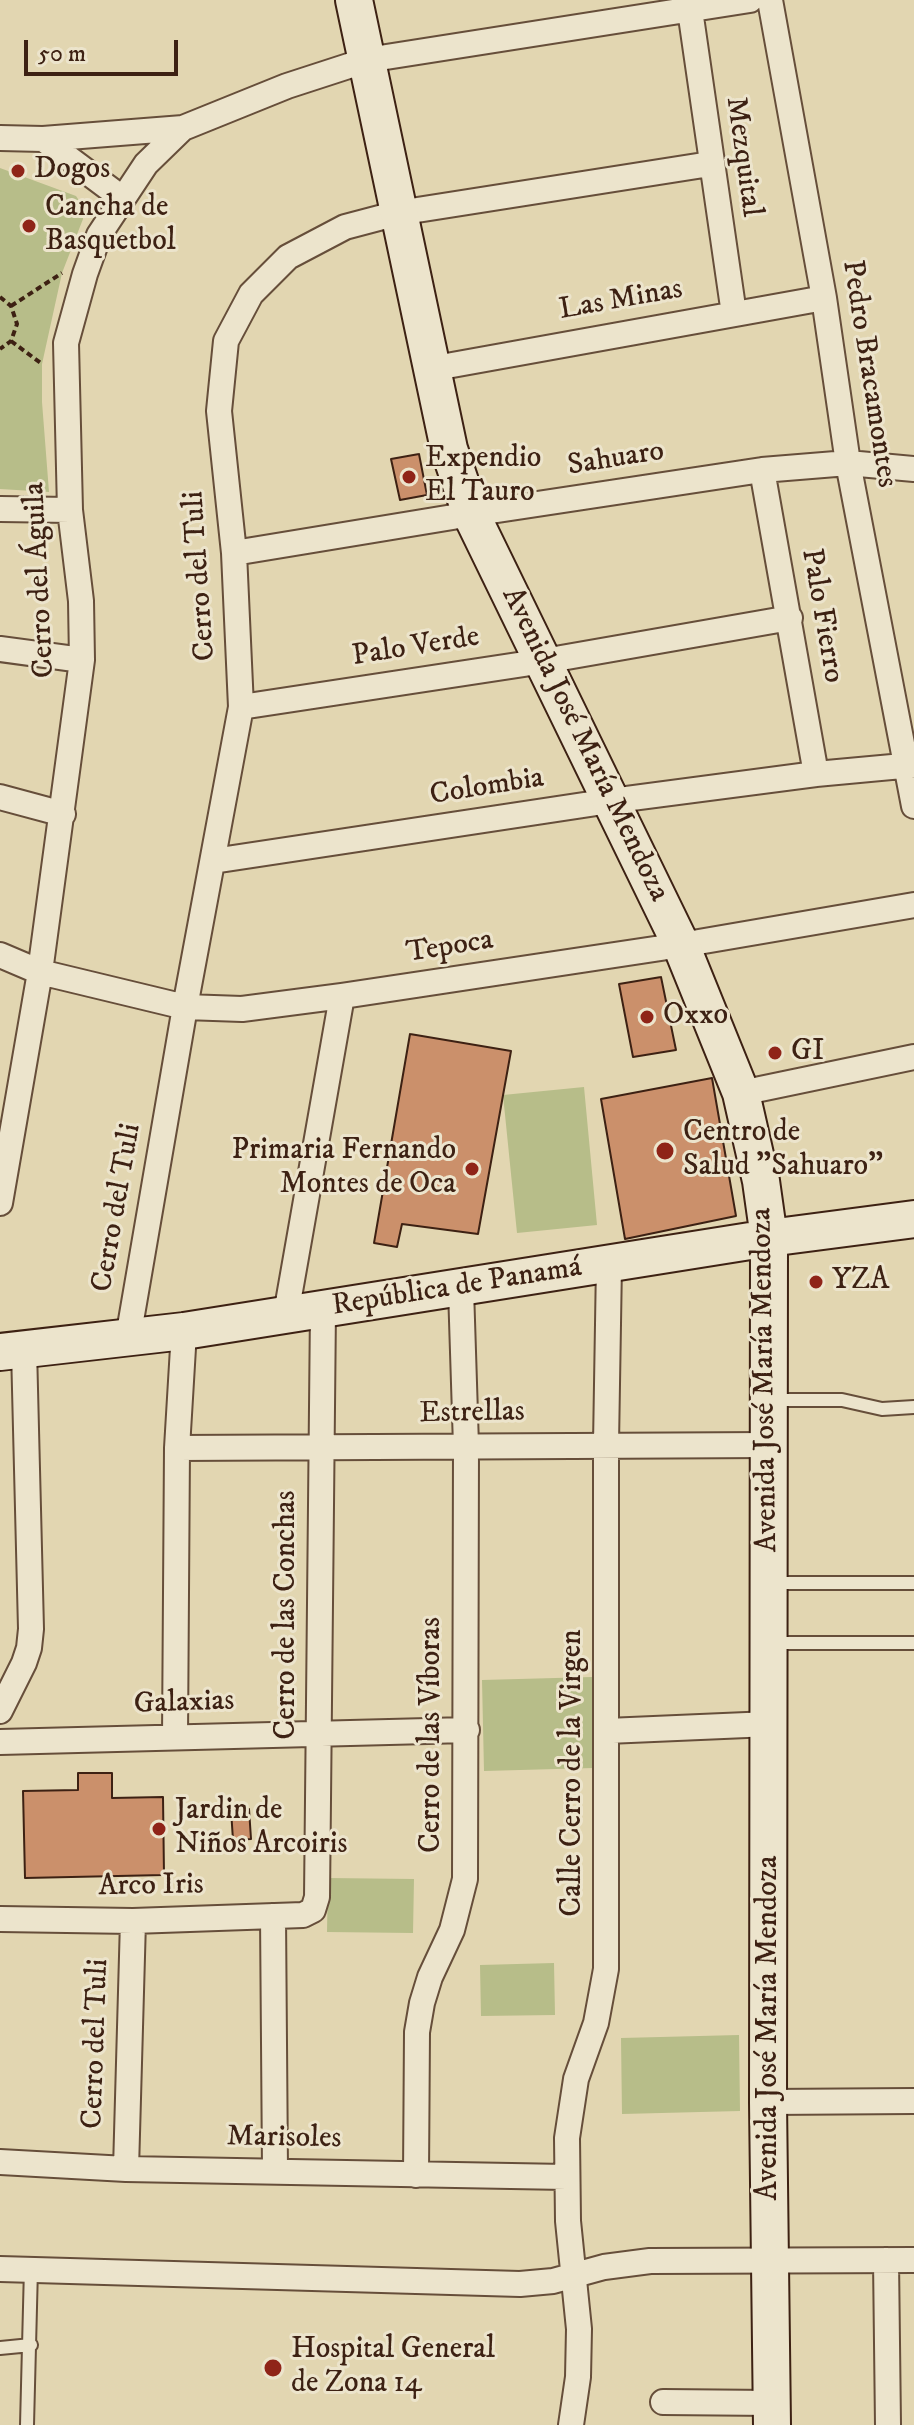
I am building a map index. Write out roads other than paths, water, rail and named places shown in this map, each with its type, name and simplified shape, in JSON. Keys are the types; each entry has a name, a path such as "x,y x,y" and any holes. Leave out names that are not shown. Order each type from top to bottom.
{"street":[{"name":"Avenida José María Mendoza","path":"354,0 430,369 449,449 471,514 681,945 741,1093 761,1181 769,1238 768,2102 772,2414"},
{"path":"0,138 43,139 183,128 287,86 367,60 750,0"},
{"name":"Pedro Bracamontes","path":"770,0 824,298 848,463 910,765 914,806"},
{"name":"Mezquital","path":"690,10 734,314"},
{"name":"Cerro del Águila","path":"0,1203 40,972 82,660 81,601 70,510 66,343 99,235 146,164 183,128"},
{"path":"43,139 122,198"},
{"name":"Cerro del Tuli","path":"128,1338 241,707 234,553 219,411 226,341 251,294 288,257 345,227 398,213 710,164"},
{"name":"Las Minas","path":"430,369 824,298"},
{"name":"Sahuaro","path":"234,553 762,470 848,463 914,469"},
{"name":"Palo Fierro","path":"762,470 816,774"},
{"path":"0,509 70,510"},
{"name":"Palo Verde","path":"241,707 544,661 790,618"},
{"path":"0,649 82,660"},
{"name":"Colombia","path":"213,861 610,801 910,765"},
{"path":"0,797 63,814"},
{"name":"Tepoca","path":"0,955 40,972 185,1007 242,1009 681,945 914,905"},
{"path":"286,1314 342,996"},
{"path":"741,1093 914,1057"},
{"name":"República de Panamá","path":"12,1350 184,1331 769,1238 914,1219"},
{"name":"Calle Cerro de la Virgen","path":"571,2425 578,2377 579,2329 566,2177 567,2138 576,2079 596,2023 606,1969 609,1264"},
{"name":"Cerro de las Víboras","path":"416,2175 417,2032 430,1977 452,1930 465,1879 466,1446 461,1289"},
{"name":"Cerro de las Conchas","path":"303,1915 313,1910 317,1897 323,1309"},
{"path":"175,1737 177,1448 184,1331"},
{"path":"0,1711 24,1663 31,1629 12,1350"},
{"name":"Estrellas","path":"177,1448 769,1445"},
{"path":"607,1731 770,1724"},
{"name":"Galaxias","path":"0,1742 467,1730"},
{"name":"Arco Iris","path":"0,1919 133,1921 303,1915"},
{"path":"273,1916 275,2170"},
{"name":"Cerro del Tuli","path":"126,2169 133,1921"},
{"path":"768,2102 914,2101"},
{"name":"Marisoles","path":"0,2162 126,2169 566,2177"},
{"path":"886,2260 888,2425"},
{"path":"0,2269 520,2284 650,2261 914,2260"},
{"path":"663,2402 772,2414"}],"lane":[{"path":"769,1400 842,1400 882,1409 914,1407"},
{"path":"770,1583 914,1583"},
{"path":"770,1643 914,1643"},
{"path":"27,2425 31,2268"},
{"path":"0,2348 31,2345"}],"place":[{"name":"Dogos","path":"18,171"},
{"name":"Cancha de Basquetbol","path":"29,226"},
{"name":"Expendio El Tauro","path":"409,477"},
{"name":"Oxxo","path":"647,1017"},
{"name":"GI","path":"775,1053"},
{"name":"Centro de Salud \"Sahuaro\"","path":"665,1151"},
{"name":"Primaria Fernando Montes de Oca","path":"472,1169"},
{"name":"YZA","path":"816,1282"},
{"name":"Jardin de Niños Arcoiris","path":"159,1829"},
{"name":"Hospital General de Zona 14","path":"273,2368"}]}
